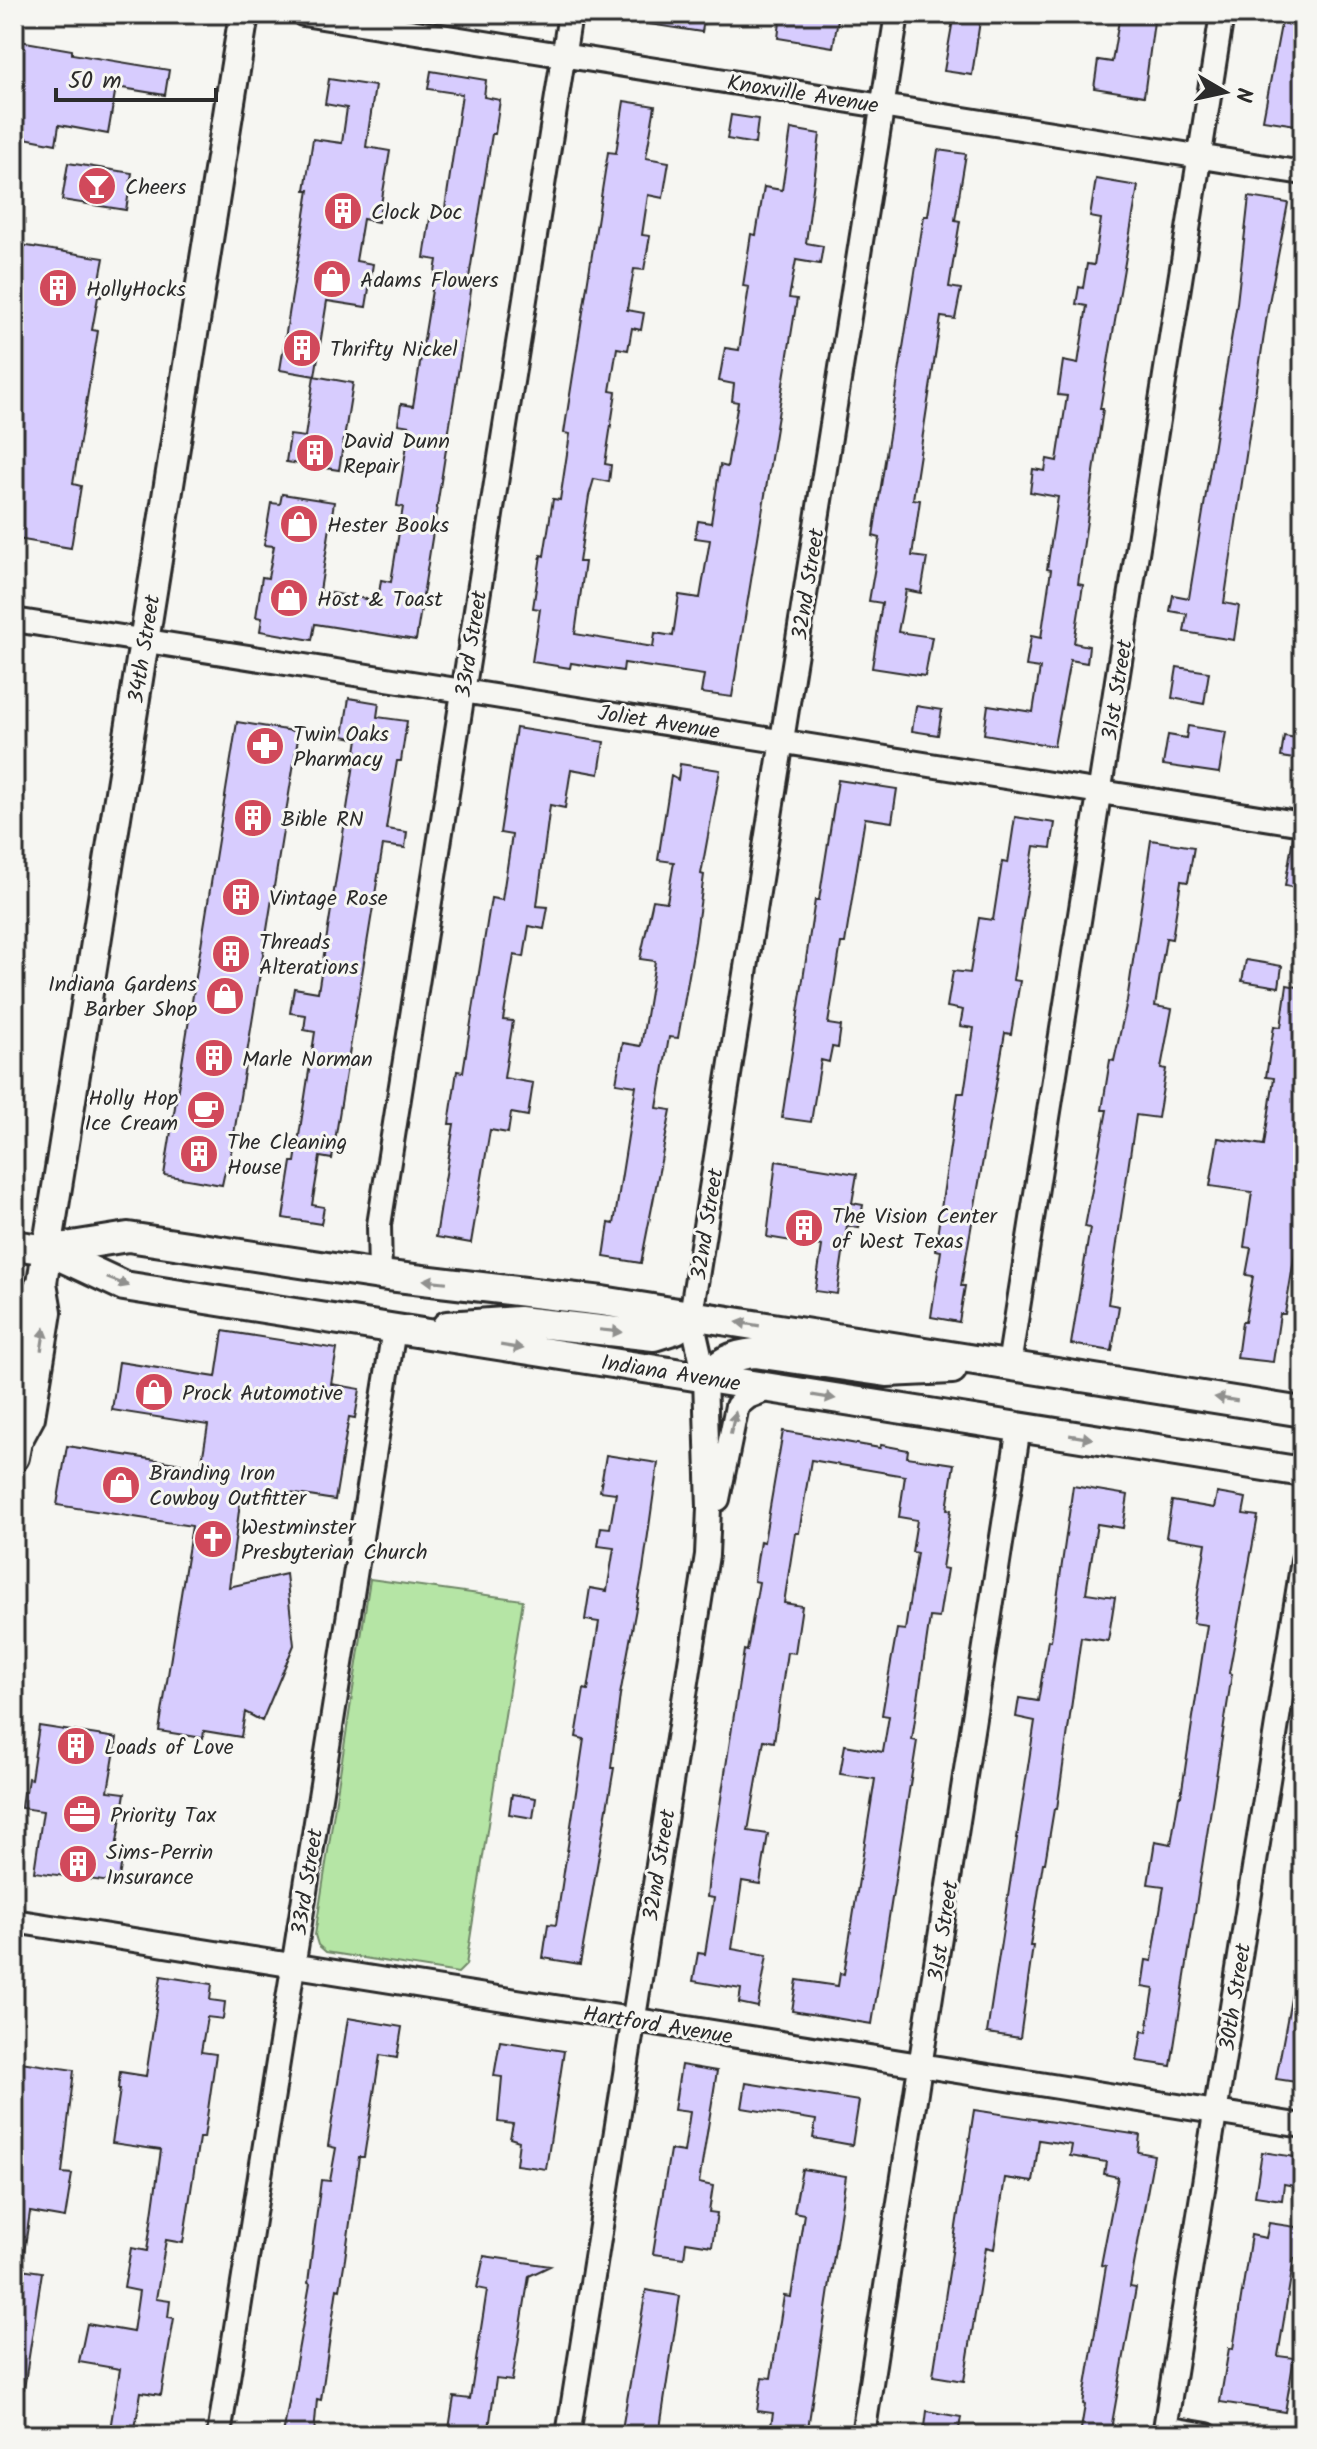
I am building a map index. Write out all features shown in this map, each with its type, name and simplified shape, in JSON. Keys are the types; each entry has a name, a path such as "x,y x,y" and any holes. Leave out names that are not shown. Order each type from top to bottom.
{"main road":[{"name":"34th Street","path":"15,1443 30,1417 38,1372 47,1312 42,1283 47,1250 244,14"},
{"name":"Indiana Avenue","path":"47,1250 128,1237 380,1275 521,1290 691,1315 1303,1412"},
{"name":"Indiana Avenue","path":"14,1245 47,1250 124,1286 1303,1472"},
{"name":"34th Street","path":"14,1377 25,1308 42,1283"},
{"path":"394,1329 519,1321 654,1336 676,1329 691,1315"},
{"path":"705,1377 725,1359 736,1354 755,1353 887,1372 1009,1365"}],"street":[{"name":"Knoxville Avenue","path":"303,14 1303,173"},
{"name":"33rd Street","path":"380,1275 379,1225 570,14"},
{"name":"32nd Street","path":"568,2435 707,1555 709,1508 705,1377 691,1315 897,14"},
{"name":"31st Street","path":"1009,1365 1222,14"},
{"name":"Joliet Avenue","path":"14,620 1303,824"},
{"name":"33rd Street","path":"219,2435 394,1329"},
{"path":"707,1555 737,1406 748,1397 771,1388"},
{"name":"31st Street","path":"863,2435 1019,1427"},
{"name":"30th Street","path":"1164,2432 1303,1560"},
{"name":"Hartford Avenue","path":"14,1921 1303,2126"},
{"path":"1164,2432 1207,2435"}],"green space":[{"path":"370,1579 523,1600 466,1965 458,1973 326,1952 318,1945 315,1935"}],"building":[{"path":"650,14 705,14 702,32 649,24"},
{"path":"781,14 839,14 833,47 778,38"},
{"path":"954,14 981,14 972,75 944,71"},
{"path":"1120,14 1155,14 1144,96 1094,88 1098,60 1112,62"},
{"path":"1283,14 1303,14 1303,126 1263,120"},
{"path":"14,40 72,50 72,54 169,70 165,95 116,87 108,134 59,125 56,144 14,136"},
{"path":"431,71 486,80 484,97 500,100 469,278 473,278 416,640 315,624 312,640 260,631 262,618 256,617 262,577 268,578 274,546 264,545 271,503 280,504 282,494 334,502 320,591 378,601 381,580 391,582 403,507 397,506 410,426 398,424 401,404 413,406 437,260 424,258 431,212 444,215 462,94 428,89"},
{"path":"329,79 375,86 366,147 390,151 378,222 363,219 356,261 373,264 366,307 327,301 315,376 280,370 309,190 305,190 313,139 342,143 347,108 325,104"},
{"path":"624,101 655,106 646,158 669,162 663,198 648,195 642,235 650,236 644,270 634,269 627,310 644,313 641,330 632,328 628,350 617,348 610,391 616,392 605,464 611,465 609,482 594,479 589,496 579,562 585,562 575,634 653,647 655,633 673,636 679,595 700,598 710,540 695,538 698,521 711,523 720,465 727,467 738,402 732,401 734,384 719,381 725,348 739,350 749,287 743,286 751,234 756,235 764,187 782,190 791,129 820,134 806,243 823,246 820,264 796,260 789,298 797,299 732,697 701,693 704,675 624,663 623,671 571,663 570,668 532,662 540,609 533,608 541,555 544,556 553,499 560,500 570,434 564,433 608,152 616,153"},
{"path":"731,115 758,119 755,144 727,139"},
{"path":"938,150 966,154 955,220 960,221 949,287 961,289 955,319 941,317 913,499 920,500 912,556 927,558 921,593 906,590 898,632 932,637 925,676 872,668 882,603 869,601 880,538 873,536 924,216 928,216"},
{"name":"Cheers","path":"68,163 132,173 126,210 62,200"},
{"path":"1096,179 1138,186 1100,409 1103,409 1078,584 1083,585 1074,643 1089,646 1087,663 1070,660 1054,746 984,734 988,705 1033,712 1040,668 1026,666 1031,636 1041,638 1058,497 1030,492 1033,469 1045,471 1047,459 1057,461 1067,396 1058,395 1063,361 1078,364 1087,306 1076,304 1079,287 1083,288 1087,264 1094,265 1101,219 1090,217"},
{"path":"1249,197 1288,203 1268,308 1224,603 1239,606 1234,640 1184,632 1187,614 1170,611 1173,595 1189,598 1237,303"},
{"path":"14,244 104,258 100,279 104,280 92,330 98,331 73,484 81,486 71,548 17,539 21,513 14,512"},
{"path":"314,376 353,383 339,470 286,462 290,435 305,437"},
{"path":"1177,667 1209,672 1204,704 1172,698"},
{"path":"349,698 379,703 377,717 407,721 386,829 407,832 405,848 383,845 332,1159 320,1157 312,1205 324,1207 321,1224 283,1218 315,1032 304,1030 306,1015 290,1013 294,988 318,992 358,739 343,736"},
{"path":"916,706 942,710 938,735 912,731"},
{"path":"237,722 299,732 228,1171 225,1171 222,1185 164,1175"},
{"path":"1188,726 1226,732 1219,773 1163,765 1168,735 1186,738"},
{"path":"516,728 604,742 599,774 571,769 565,808 550,805 537,906 548,907 544,929 529,926 524,957 514,955 503,1020 513,1021 504,1078 533,1083 528,1116 511,1113 508,1133 490,1130 471,1243 436,1237 454,1124 449,1124 457,1071 463,1072 491,898 502,900 512,835 500,833"},
{"path":"1284,736 1303,739 1301,760 1281,757"},
{"path":"680,764 720,770 701,874 704,875 695,941 678,1038 669,1037 657,1108 671,1110 641,1263 604,1257 609,1223 614,1224 636,1086 616,1083 623,1043 641,1046 655,961 640,959 653,900 667,902 674,862 658,860 671,776 678,780"},
{"path":"838,780 897,789 892,822 865,818 845,943 841,943 828,1024 841,1026 838,1048 832,1047 829,1062 821,1060 811,1122 782,1118 815,900 819,900"},
{"path":"1015,817 1055,823 1051,848 1034,846 1013,980 1020,981 1011,1034 1005,1033 961,1286 965,1286 959,1322 931,1317 941,1251 935,1250 951,1140 958,1093 964,1093 974,1028 960,1026 963,1010 947,1007 953,971 970,973 979,918 993,920 1002,862 1008,863"},
{"path":"1293,837 1303,838 1303,889 1285,886"},
{"path":"1151,840 1194,847 1188,882 1181,881 1172,939 1166,938 1155,1006 1172,1009 1161,1068 1166,1069 1158,1118 1136,1115 1108,1304 1119,1306 1112,1351 1071,1344 1090,1228 1085,1227 1107,1110 1102,1110 1110,1060 1114,1061 1127,1001"},
{"path":"1246,960 1282,966 1279,987 1242,981"},
{"path":"1287,985 1303,988 1303,1205 1285,1314 1280,1314 1273,1362 1237,1358 1253,1276 1246,1275 1251,1248 1244,1247 1252,1192 1210,1186 1218,1138 1264,1145 1274,1078 1266,1077 1274,1026 1281,1027"},
{"name":"The Vision Center of West Texas","path":"776,1161 857,1174 852,1203 863,1205 859,1228 847,1226 837,1294 815,1291 822,1246 767,1237"},
{"name":"Westminster Presbyterian Church","path":"223,1331 337,1349 331,1384 360,1389 355,1418 349,1417 335,1500 270,1490 269,1500 250,1497 249,1504 240,1503 229,1587 286,1574 294,1645 262,1721 245,1712 241,1737 204,1731 203,1738 159,1731 192,1526 57,1505 67,1446 201,1467 208,1425 112,1410 119,1362 216,1377"},
{"path":"783,1431 908,1450 907,1457 954,1464 942,1568 947,1569 939,1618 930,1617 912,1740 917,1741 872,2024 792,2011 797,1980 838,1986 840,1973 844,1974 875,1779 840,1774 845,1745 883,1752 889,1716 882,1715 888,1679 897,1629 905,1630 917,1553 912,1552 917,1520 899,1517 905,1476 811,1460 784,1603 802,1606 795,1653 787,1652 774,1742 764,1740 748,1831 768,1834 760,1884 742,1881 732,1949 767,1955 758,2007 739,2003 741,1989 693,1981 698,1953 705,1954 714,1898 707,1897 709,1876 744,1650 747,1651 759,1582 754,1581 760,1541 764,1542"},
{"path":"606,1455 658,1463 643,1570 620,1695 611,1768 614,1768 580,1964 543,1958 548,1924 556,1925 584,1739 576,1737 584,1689 588,1690 599,1622 585,1620 590,1588 607,1591 614,1548 598,1546 601,1527 610,1528 616,1493 600,1491"},
{"path":"1073,1486 1128,1495 1123,1528 1097,1524 1086,1593 1115,1597 1108,1641 1081,1637 1057,1809 1054,1809 1043,1863 1030,1946 1033,1946 1020,2038 987,2033 1035,1721 1016,1717 1019,1698 1038,1701 1048,1640 1051,1641"},
{"path":"1217,1493 1246,1498 1243,1514 1258,1516 1229,1673 1232,1674 1171,2066 1137,2061 1142,2031 1147,2032 1154,1989 1142,1987 1146,1960 1152,1961 1164,1886 1148,1884 1155,1841 1171,1844 1207,1625 1193,1623 1206,1543 1166,1537 1172,1501 1214,1508"},
{"path":"39,1726 117,1738 108,1791 125,1793 115,1854 123,1855 118,1883 34,1872 43,1811 21,1808 23,1792 26,1792 28,1778 31,1779"},
{"path":"512,1794 536,1798 533,1818 509,1814"},
{"path":"161,1976 212,1984 210,2000 225,2002 223,2019 207,2017 201,2052 216,2054 204,2138 199,2138 183,2243 166,2240 156,2299 170,2301 168,2317 174,2318 161,2395 141,2392 134,2435 109,2435 120,2369 79,2362 87,2324 133,2332 139,2291 124,2288 131,2248 147,2251 161,2150 112,2143 120,2072 146,2076"},
{"path":"1293,1988 1303,1988 1303,2083 1276,2079"},
{"path":"348,2018 402,2027 397,2058 380,2055 364,2157 359,2157 321,2400 317,2399 314,2435 283,2435 310,2284 321,2180 330,2181 336,2148 328,2146"},
{"path":"500,2041 564,2051 546,2169 516,2165 519,2141 510,2138 513,2124 498,2122 502,2077 494,2076"},
{"path":"14,2061 74,2070 62,2173 72,2174 65,2218 30,2212 24,2253 14,2252"},
{"path":"681,2065 717,2071 699,2183 713,2186 709,2212 717,2213 712,2246 686,2242 684,2258 653,2254 670,2150 684,2152 690,2112 674,2110"},
{"path":"746,2083 859,2101 852,2145 813,2138 816,2120 742,2108"},
{"path":"974,2110 1140,2135 1138,2152 1154,2155 1130,2287 1136,2288 1110,2435 1080,2435 1106,2266 1101,2265 1118,2177 1104,2174 1106,2162 1070,2156 1072,2145 1039,2140 1033,2182 1005,2178 994,2249 986,2247 964,2381 933,2376"},
{"path":"1262,2152 1303,2158 1299,2187 1284,2184 1282,2200 1255,2196"},
{"path":"802,2169 846,2176 807,2435 792,2435 770,2432 773,2413 757,2411 762,2377 771,2378 784,2296 791,2297 804,2214 794,2212"},
{"path":"1269,2223 1303,2228 1303,2259 1294,2258 1278,2356 1294,2358 1285,2412 1220,2402 1229,2348 1233,2349 1251,2235 1266,2238"},
{"path":"484,2256 550,2266 529,2276 512,2381 496,2379 488,2435 448,2435 454,2397 470,2399 487,2290 477,2288"},
{"path":"14,2268 42,2272 24,2389 14,2388"},
{"path":"646,2290 680,2296 659,2435 621,2435"},
{"path":"927,2411 961,2417 958,2435 924,2435"}],"place":[{"name":"Cheers","path":"97,186"},
{"name":"Clock Doc","path":"343,211"},
{"name":"Adams Flowers","path":"332,279"},
{"name":"HollyHocks","path":"58,288"},
{"name":"Thrifty Nickel","path":"302,348"},
{"name":"David Dunn Repair","path":"315,453"},
{"name":"Hester Books","path":"299,524"},
{"name":"Host & Toast","path":"289,598"},
{"name":"Twin Oaks Pharmacy","path":"265,746"},
{"name":"Bible RN","path":"253,818"},
{"name":"Vintage Rose","path":"241,897"},
{"name":"Threads Alterations","path":"231,954"},
{"name":"Indiana Gardens Barber Shop","path":"225,996"},
{"name":"Marle Norman","path":"214,1058"},
{"name":"Holly Hop Ice Cream","path":"206,1110"},
{"name":"The Cleaning House","path":"199,1154"},
{"name":"The Vision Center of West Texas","path":"804,1228"},
{"name":"Prock Automotive","path":"154,1392"},
{"name":"Branding Iron Cowboy Outfitter","path":"121,1485"},
{"name":"Westminster Presbyterian Church","path":"213,1539"},
{"name":"Loads of Love","path":"76,1746"},
{"name":"Priority Tax","path":"82,1814"},
{"name":"Sims-Perrin Insurance","path":"78,1864"}]}
